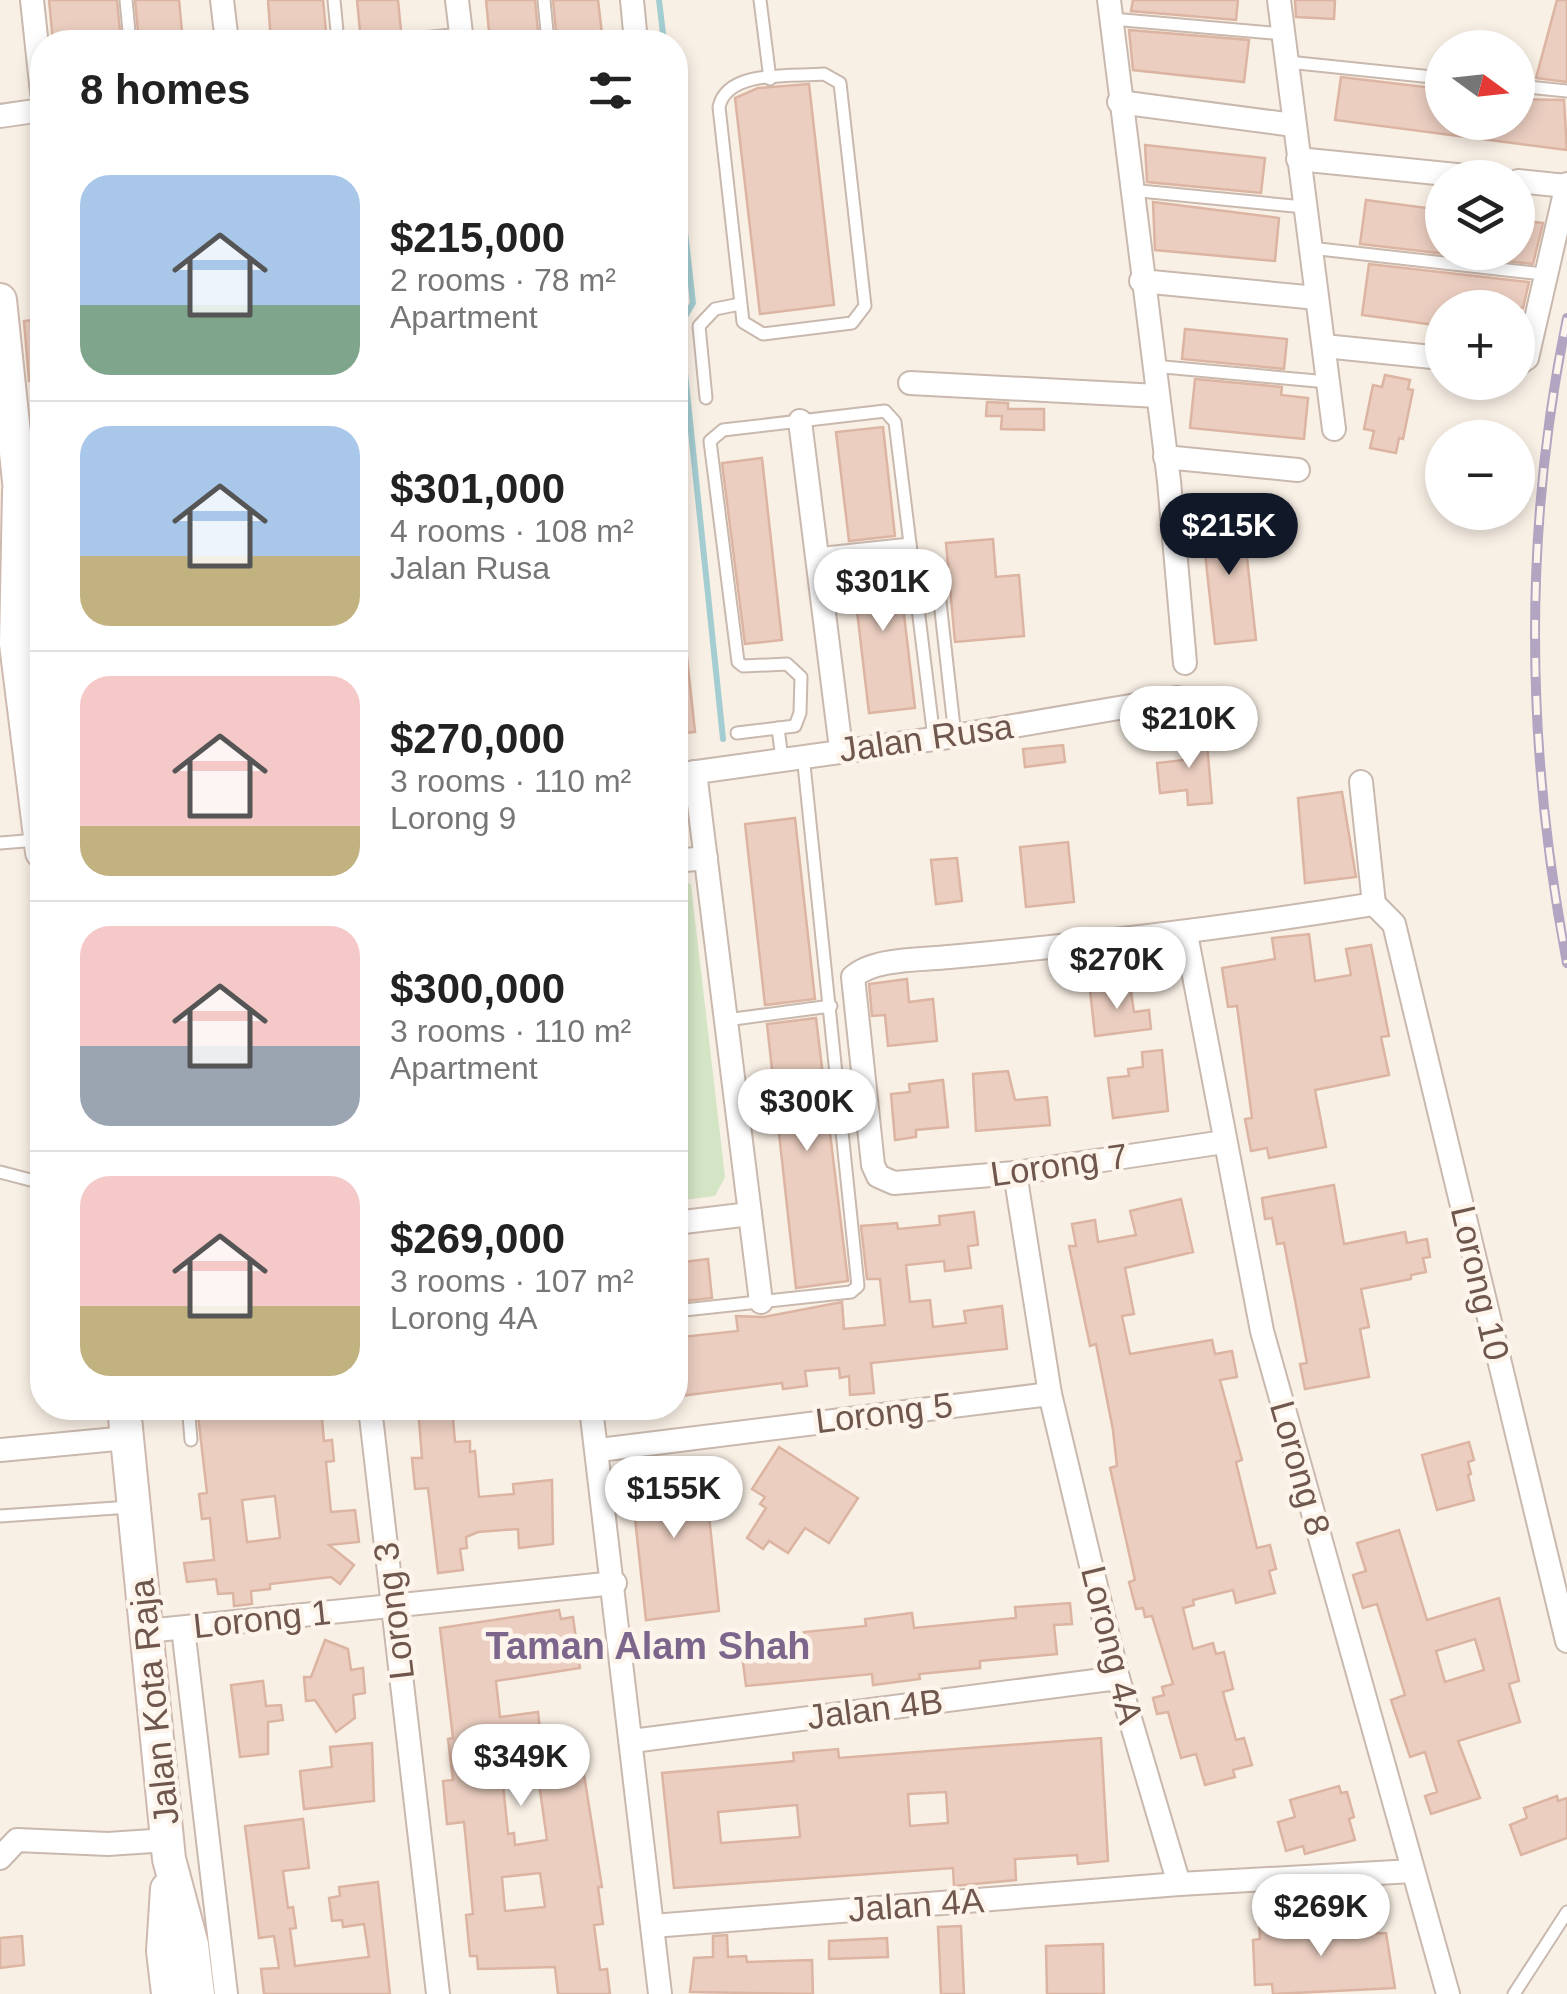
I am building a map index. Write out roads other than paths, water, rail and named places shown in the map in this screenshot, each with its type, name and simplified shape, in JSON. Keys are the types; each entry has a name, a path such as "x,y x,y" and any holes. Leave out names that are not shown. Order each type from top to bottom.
{"main road":[{"path":"0,300 4,385 30,531"},
{"path":"25,492 16,644 30,752"},
{"name":"Jalan Kota Raja","path":"132,1420 134,1506 168,1850 192,1945 198,1994"},
{"path":"168,1850 163,1951 168,1994"}],"street":[{"path":"32,0 35,30"},
{"path":"222,0 226,30"},
{"path":"457,0 461,30"},
{"path":"632,0 635,30"},
{"path":"1279,0 1334,429"},
{"path":"1110,9 1165,456 1186,663"},
{"path":"1119,102 1293,124"},
{"path":"0,116 30,112"},
{"path":"1298,158 1425,172"},
{"path":"1535,182 1567,185 1535,316"},
{"path":"1142,281 1318,298"},
{"path":"1324,346 1425,356"},
{"path":"910,383 1158,396"},
{"path":"800,421 841,750"},
{"path":"1165,456 1298,470"},
{"name":"Jalan Rusa","path":"688,773 945,737 1178,698"},
{"path":"1186,934 1374,904 1362,782"},
{"path":"688,785 706,858 761,1302"},
{"path":"688,860 706,858"},
{"name":"Lorong 10","path":"1374,904 1394,924 1567,1642"},
{"name":"Lorong 8","path":"1186,934 1262,1331 1448,1994"},
{"name":"Lorong 7","path":"1186,934 861,970 853,978 852,989 873,1165 878,1176 894,1183 1015,1173 1224,1142"},
{"name":"Lorong 4A","path":"1015,1173 1050,1394 1118,1678 1179,1884"},
{"path":"688,1221 750,1214"},
{"name":"Lorong 5","path":"599,1450 1050,1394"},
{"path":"0,1450 120,1420"},
{"name":"Lorong 3","path":"371,1420 438,1994"},
{"path":"593,1420 660,1994"},
{"name":"Lorong 1","path":"147,1631 615,1583"},
{"path":"183,1628 226,1994"},
{"name":"Jalan 4B","path":"632,1740 1118,1678"},
{"path":"0,1858 17,1840 168,1850"},
{"path":"1179,1884 1413,1871"},
{"name":"Jalan 4A","path":"653,1926 1179,1884"}],"lane":[{"path":"126,0 129,30"},
{"path":"334,0 337,30"},
{"path":"544,0 547,30"},
{"path":"760,0 770,79"},
{"path":"1110,9 1284,34"},
{"path":"1288,62 1425,76"},
{"path":"824,74 840,83 865,306 852,323 764,334 742,322 720,107 722,92 734,82 770,79 824,74"},
{"path":"1535,88 1567,91"},
{"path":"1130,190 1304,208"},
{"path":"1310,248 1543,274"},
{"path":"706,398 700,326 715,309 740,304"},
{"path":"1152,366 1328,382"},
{"path":"738,733 794,726 800,713 801,676 786,664 743,666 738,662 710,441 723,430 892,414 910,544 945,737"},
{"path":"816,554 910,544"},
{"path":"940,592 945,737"},
{"path":"688,1310 851,1292 858,1286 830,1006 792,757 778,728"},
{"path":"0,843 30,844"},
{"path":"726,1020 830,1006"},
{"path":"0,1172 30,1179"},
{"path":"190,1420 191,1440"},
{"path":"0,1516 134,1506"},
{"path":"1514,1994 1567,1912"}],"waterway":[{"path":"659,0 663,30"},
{"path":"688,259 693,303 688,311"},
{"path":"688,402 723,739"}],"railway":[{"path":"1567,318 1543,479 1535,640 1544,802 1567,963"}],"district":[{"name":"Taman Alam Shah","path":"648,1646"}]}
